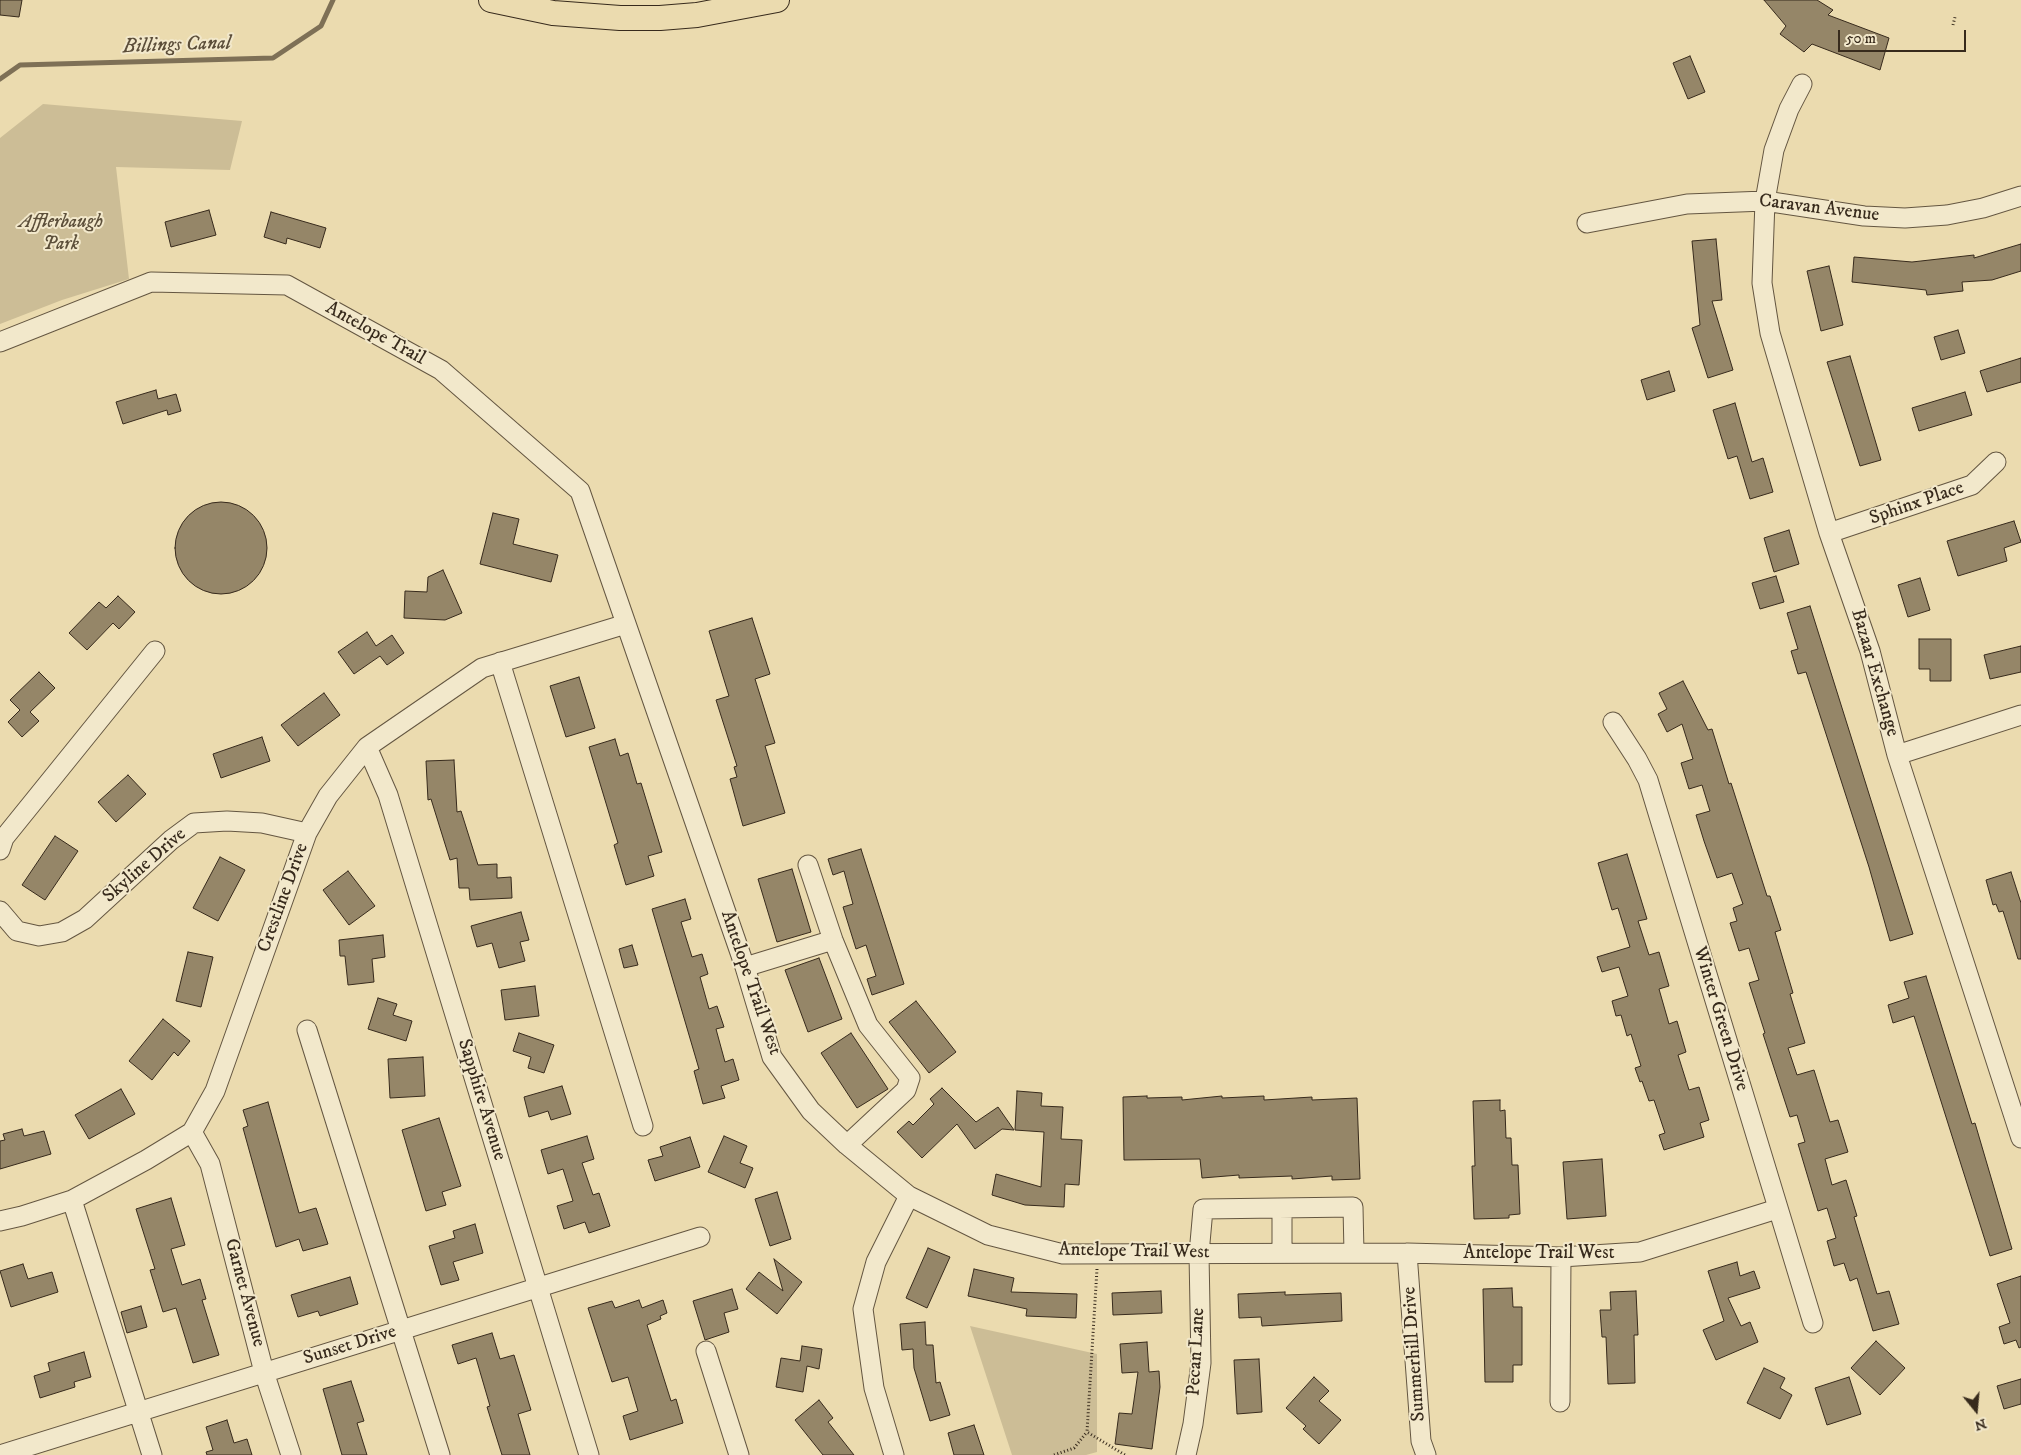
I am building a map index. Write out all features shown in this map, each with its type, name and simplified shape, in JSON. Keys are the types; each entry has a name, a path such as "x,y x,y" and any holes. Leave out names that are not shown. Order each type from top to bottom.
{"main road":[{"path":"491,0 553,13 620,18 660,18 698,15 777,0"}],"street":[{"name":"Bazaar Exchange","path":"1802,84 1789,109 1774,150 1766,201 1762,283 1770,333 1830,533 1870,651 1898,755 2016,1101 2021,1138"},
{"name":"Caravan Avenue","path":"1587,223 1687,204 1766,201 1864,216 1905,218 1946,215 1974,210 2021,196"},
{"name":"Antelope Trail","path":"0,342 151,282 287,285 441,370 580,491 626,624"},
{"name":"Sphinx Place","path":"1830,533 1972,485 1996,462"},
{"name":"Crestline Drive","path":"0,1221 72,1200 146,1160 192,1132 215,1091 307,833 328,796 367,747 482,668 626,624"},
{"name":"Antelope Trail West","path":"626,624 745,967 772,1056 811,1111 847,1145 909,1196 988,1235 1063,1254 1407,1253 1560,1257 1640,1252 1777,1210"},
{"path":"0,850 4,838 156,651"},
{"path":"500,662 643,1126"},
{"path":"1898,755 2021,715"},
{"name":"Winter Green Drive","path":"1613,722 1648,780 1777,1210 1813,1323"},
{"name":"Sapphire Avenue","path":"367,747 388,796 589,1455"},
{"name":"Skyline Drive","path":"0,911 17,931 39,936 62,932 85,919 171,840 194,824 227,821 262,824 307,833"},
{"path":"808,865 832,940 868,1025 910,1078 906,1090 847,1145"},
{"path":"745,967 832,940"},
{"path":"307,1030 440,1455"},
{"name":"Garnet Avenue","path":"192,1132 210,1164 264,1372 292,1455"},
{"path":"894,1455 874,1388 863,1309 876,1262 909,1196"},
{"path":"72,1200 152,1455"},
{"path":"1282,1253 1282,1208 1353,1207 1354,1253"},
{"name":"Pecan Lane","path":"1193,1453 1201,1363 1199,1254 1203,1209 1282,1208"},
{"name":"Sunset Drive","path":"2,1451 139,1411 700,1237"},
{"name":"Summerhill Drive","path":"1407,1253 1421,1441 1426,1455"},
{"path":"1560,1257 1560,1402"},
{"path":"706,1351 739,1455"}],"path":[{"path":"1953,25 1955,17"},
{"path":"1054,1455 1074,1448 1087,1432 1098,1254"},
{"path":"1087,1432 1125,1455"}],"green space":[{"name":"Afflerbaugh Park","path":"43,104 242,121 230,170 116,167 129,279 62,300 0,324 0,138"},
{"path":"970,1326 1097,1354 1097,1452 1086,1455 1012,1455"}],"building":[{"path":"0,0 22,0 19,17 0,15"},
{"path":"1764,0 1817,0 1833,10 1828,15 1889,38 1880,70 1812,44 1804,52 1780,34 1786,26"},
{"path":"1690,56 1705,92 1688,99 1673,63"},
{"path":"209,210 216,235 171,247 165,222"},
{"path":"271,212 326,228 320,248 287,238 286,244 264,237"},
{"path":"1716,239 1722,300 1712,301 1733,370 1708,378 1692,328 1700,325 1692,241"},
{"path":"2021,244 2021,271 1992,280 1962,282 1963,291 1927,295 1926,290 1852,282 1854,257 1912,262 1974,255 1974,258"},
{"path":"1829,266 1843,325 1821,331 1807,271"},
{"path":"1958,330 1965,353 1941,360 1934,337"},
{"path":"1850,356 1881,460 1860,466 1827,362"},
{"path":"2021,358 2021,382 1987,392 1980,371"},
{"path":"1669,371 1675,391 1647,400 1641,380"},
{"path":"156,390 158,399 176,394 181,411 168,415 167,410 123,424 116,402"},
{"path":"1965,392 1972,415 1919,431 1912,408"},
{"path":"1735,403 1752,462 1763,458 1773,492 1750,499 1737,456 1728,459 1713,410"},
{"path":"221,502 239,505 254,515 264,530 267,548 264,566 254,581 239,591 221,594 203,591 188,581 178,566 175,548 178,530 188,515 203,505"},
{"path":"493,513 519,519 513,544 558,555 551,582 480,564"},
{"path":"2014,521 2021,542 2004,548 2007,561 1958,576 1947,541"},
{"path":"1789,530 1799,564 1774,572 1764,538"},
{"path":"443,570 462,613 445,620 404,618 405,591 427,592 428,577"},
{"path":"1776,576 1784,602 1760,609 1752,583"},
{"path":"1920,578 1930,610 1908,617 1898,585"},
{"path":"118,596 135,612 119,629 113,623 87,650 69,633 99,602 106,608"},
{"path":"1810,606 1913,934 1890,941 1869,867 1806,672 1798,674 1791,651 1798,649 1787,613"},
{"path":"752,618 770,674 755,679 775,743 765,746 785,813 743,826 730,779 737,777 734,767 737,766 716,700 729,696 709,631"},
{"path":"367,632 376,646 392,635 404,653 387,665 380,656 354,674 338,652"},
{"path":"1919,639 1951,639 1951,681 1930,681 1930,669 1919,669"},
{"path":"2021,646 2021,672 1990,679 1984,655"},
{"path":"39,672 55,688 30,712 39,721 22,737 8,722 20,710 10,700"},
{"path":"579,677 595,728 566,737 550,686"},
{"path":"1683,681 1708,730 1712,729 1767,896 1770,896 1781,930 1775,932 1793,993 1790,994 1805,1043 1788,1048 1797,1075 1814,1070 1830,1122 1838,1120 1848,1152 1825,1159 1832,1185 1846,1180 1857,1216 1854,1217 1877,1294 1889,1291 1899,1324 1873,1331 1857,1278 1850,1281 1844,1263 1834,1266 1827,1241 1836,1238 1827,1208 1818,1211 1798,1144 1805,1142 1797,1115 1790,1117 1763,1034 1765,1033 1749,983 1759,980 1749,948 1739,951 1730,923 1737,921 1733,908 1743,904 1732,873 1717,878 1704,841 1696,815 1710,811 1702,785 1689,789 1681,763 1693,759 1682,724 1667,732 1658,714 1667,709 1659,693"},
{"path":"324,693 340,715 298,746 281,725"},
{"path":"262,737 270,761 221,778 213,754"},
{"path":"615,739 620,756 628,753 637,784 641,783 662,852 648,856 654,876 626,885 614,845 618,843 589,747"},
{"path":"454,760 457,812 461,811 478,865 497,864 497,878 511,877 512,898 470,900 469,888 459,888 457,858 450,860 431,799 428,800 426,761"},
{"path":"128,775 146,794 116,822 98,802"},
{"path":"55,836 78,851 45,900 22,885"},
{"path":"861,849 904,984 872,995 867,979 876,976 866,945 856,949 843,907 853,904 844,871 833,875 828,859"},
{"path":"1627,854 1647,919 1638,921 1649,955 1659,952 1669,986 1659,989 1669,1024 1677,1021 1686,1052 1678,1055 1689,1090 1699,1087 1709,1120 1700,1123 1704,1137 1664,1150 1659,1135 1665,1133 1654,1100 1649,1101 1635,1068 1641,1066 1631,1034 1627,1036 1621,1015 1616,1016 1612,1001 1628,996 1619,967 1602,972 1597,957 1630,947 1618,908 1612,910 1598,863"},
{"path":"220,857 245,870 218,921 193,908"},
{"path":"792,869 811,932 777,942 758,879"},
{"path":"348,871 375,906 349,925 323,890"},
{"path":"2011,872 2021,903 2021,959 2018,959 2003,911 1999,912 1996,904 1993,905 1986,880"},
{"path":"685,899 691,919 681,922 692,957 702,954 708,974 700,977 709,1009 717,1006 724,1027 716,1029 725,1062 733,1059 739,1080 721,1086 725,1098 703,1104 694,1071 699,1069 652,909"},
{"path":"521,912 529,940 520,942 525,961 499,968 492,943 477,947 471,926"},
{"path":"383,935 385,957 372,959 374,982 348,985 345,956 340,956 339,940"},
{"path":"632,945 638,965 624,968 619,949"},
{"path":"188,952 213,957 201,1007 176,1001"},
{"path":"819,958 842,1019 808,1032 785,970"},
{"path":"1926,976 1972,1124 1975,1123 2012,1249 1990,1256 1914,1016 1893,1023 1888,1005 1909,998 1904,982"},
{"path":"535,986 539,1016 505,1020 501,990"},
{"path":"378,998 397,1004 393,1015 412,1021 406,1041 368,1029"},
{"path":"916,1001 956,1052 929,1073 889,1022"},
{"path":"163,1019 190,1041 178,1056 174,1052 152,1080 129,1061"},
{"path":"519,1033 554,1045 544,1073 528,1068 531,1057 513,1051"},
{"path":"851,1033 888,1089 857,1108 821,1053"},
{"path":"423,1057 425,1096 390,1098 388,1059"},
{"path":"562,1086 571,1114 551,1120 548,1111 529,1117 524,1097"},
{"path":"942,1088 976,1122 998,1107 1014,1130 1002,1129 975,1149 957,1124 922,1158 897,1132 909,1121 913,1125 934,1104 930,1099"},
{"path":"121,1089 135,1114 89,1139 75,1115"},
{"path":"1017,1091 1042,1093 1041,1106 1063,1107 1061,1139 1082,1140 1079,1185 1065,1184 1064,1207 1025,1205 992,1195 996,1174 1041,1187 1044,1132 1015,1130"},
{"path":"1147,1096 1147,1098 1182,1097 1182,1100 1222,1096 1222,1098 1264,1096 1264,1100 1312,1097 1312,1100 1357,1098 1360,1179 1332,1180 1332,1176 1292,1179 1292,1176 1239,1178 1239,1175 1202,1178 1200,1159 1124,1160 1123,1097"},
{"path":"1500,1100 1500,1111 1505,1110 1506,1138 1511,1138 1512,1165 1518,1165 1520,1214 1509,1215 1509,1218 1474,1219 1472,1166 1475,1166 1473,1101"},
{"path":"268,1102 299,1213 316,1208 328,1244 303,1251 299,1239 276,1247 243,1128 248,1126 243,1110"},
{"path":"439,1118 461,1186 442,1192 446,1205 426,1211 402,1130"},
{"path":"22,1129 24,1136 44,1131 51,1154 0,1169 0,1141 5,1140 3,1134"},
{"path":"587,1136 594,1159 582,1163 593,1195 599,1193 610,1226 589,1233 585,1222 564,1229 557,1206 573,1201 563,1169 548,1174 541,1150"},
{"path":"724,1136 747,1146 740,1163 753,1168 745,1188 708,1172"},
{"path":"690,1137 700,1167 655,1181 648,1160 663,1156 660,1147"},
{"path":"1602,1159 1606,1216 1567,1219 1563,1162"},
{"path":"777,1192 791,1239 770,1246 755,1199"},
{"path":"171,1198 185,1245 171,1249 182,1285 200,1279 206,1299 202,1300 219,1355 193,1363 176,1308 163,1312 150,1270 155,1269 136,1209"},
{"path":"475,1224 483,1253 453,1262 459,1280 441,1285 429,1246 455,1238 453,1231"},
{"path":"928,1248 950,1257 927,1308 906,1298"},
{"path":"774,1259 802,1282 777,1314 746,1289 759,1272 783,1291"},
{"path":"1737,1262 1740,1276 1754,1271 1760,1288 1728,1298 1741,1326 1750,1322 1758,1342 1716,1360 1703,1330 1724,1321 1708,1271"},
{"path":"23,1264 28,1279 52,1272 58,1292 11,1307 0,1271"},
{"path":"974,1269 1014,1278 1011,1292 1077,1294 1076,1318 1026,1316 1027,1309 968,1296"},
{"path":"2021,1276 2021,1347 2019,1348 2016,1340 2004,1344 1999,1327 2010,1323 1997,1284"},
{"path":"350,1277 358,1304 320,1316 318,1311 298,1317 291,1295"},
{"path":"1512,1288 1513,1307 1522,1307 1522,1365 1513,1365 1513,1382 1485,1382 1483,1289"},
{"path":"732,1289 738,1309 724,1313 729,1332 705,1340 693,1301"},
{"path":"1161,1291 1162,1313 1113,1315 1112,1293"},
{"path":"1636,1291 1638,1335 1634,1335 1635,1383 1608,1384 1606,1337 1602,1337 1600,1310 1611,1310 1610,1292"},
{"path":"1285,1292 1285,1295 1341,1293 1342,1321 1262,1326 1261,1317 1239,1318 1238,1294"},
{"path":"639,1300 642,1308 663,1300 667,1313 660,1316 661,1319 647,1325 671,1401 676,1399 683,1423 630,1440 623,1416 638,1411 628,1377 612,1382 588,1308 612,1301 615,1308"},
{"path":"141,1306 147,1327 127,1333 121,1312"},
{"path":"925,1322 926,1345 933,1345 936,1383 940,1382 950,1415 930,1421 914,1368 913,1349 902,1350 900,1324"},
{"path":"492,1333 500,1359 514,1355 531,1410 518,1414 530,1455 502,1455 487,1407 490,1406 476,1358 458,1364 452,1345"},
{"path":"1876,1341 1905,1368 1880,1395 1851,1368"},
{"path":"1147,1342 1149,1372 1159,1371 1160,1387 1152,1449 1115,1444 1119,1413 1132,1414 1138,1372 1122,1373 1120,1344"},
{"path":"802,1346 822,1349 819,1369 807,1366 803,1392 776,1387 781,1358 800,1361"},
{"path":"84,1352 91,1377 74,1382 75,1387 40,1398 34,1376 50,1371 48,1363"},
{"path":"1259,1359 1262,1412 1237,1414 1234,1360"},
{"path":"1764,1368 1785,1378 1780,1388 1792,1395 1780,1419 1747,1403"},
{"path":"1314,1377 1329,1391 1319,1401 1341,1420 1319,1444 1303,1429 1306,1426 1286,1408"},
{"path":"1849,1377 1861,1414 1827,1425 1815,1388"},
{"path":"2021,1379 2021,1404 2004,1409 1997,1386"},
{"path":"351,1381 364,1421 357,1423 367,1455 342,1455 323,1389"},
{"path":"819,1400 833,1418 828,1422 854,1455 823,1455 795,1420"},
{"path":"227,1420 234,1443 247,1439 252,1455 207,1455 206,1452 213,1450 206,1427"},
{"path":"974,1425 984,1455 954,1455 948,1433"}],"waterway":[{"name":"Billings Canal","path":"0,79 20,65 273,58 321,26 333,0"}]}
